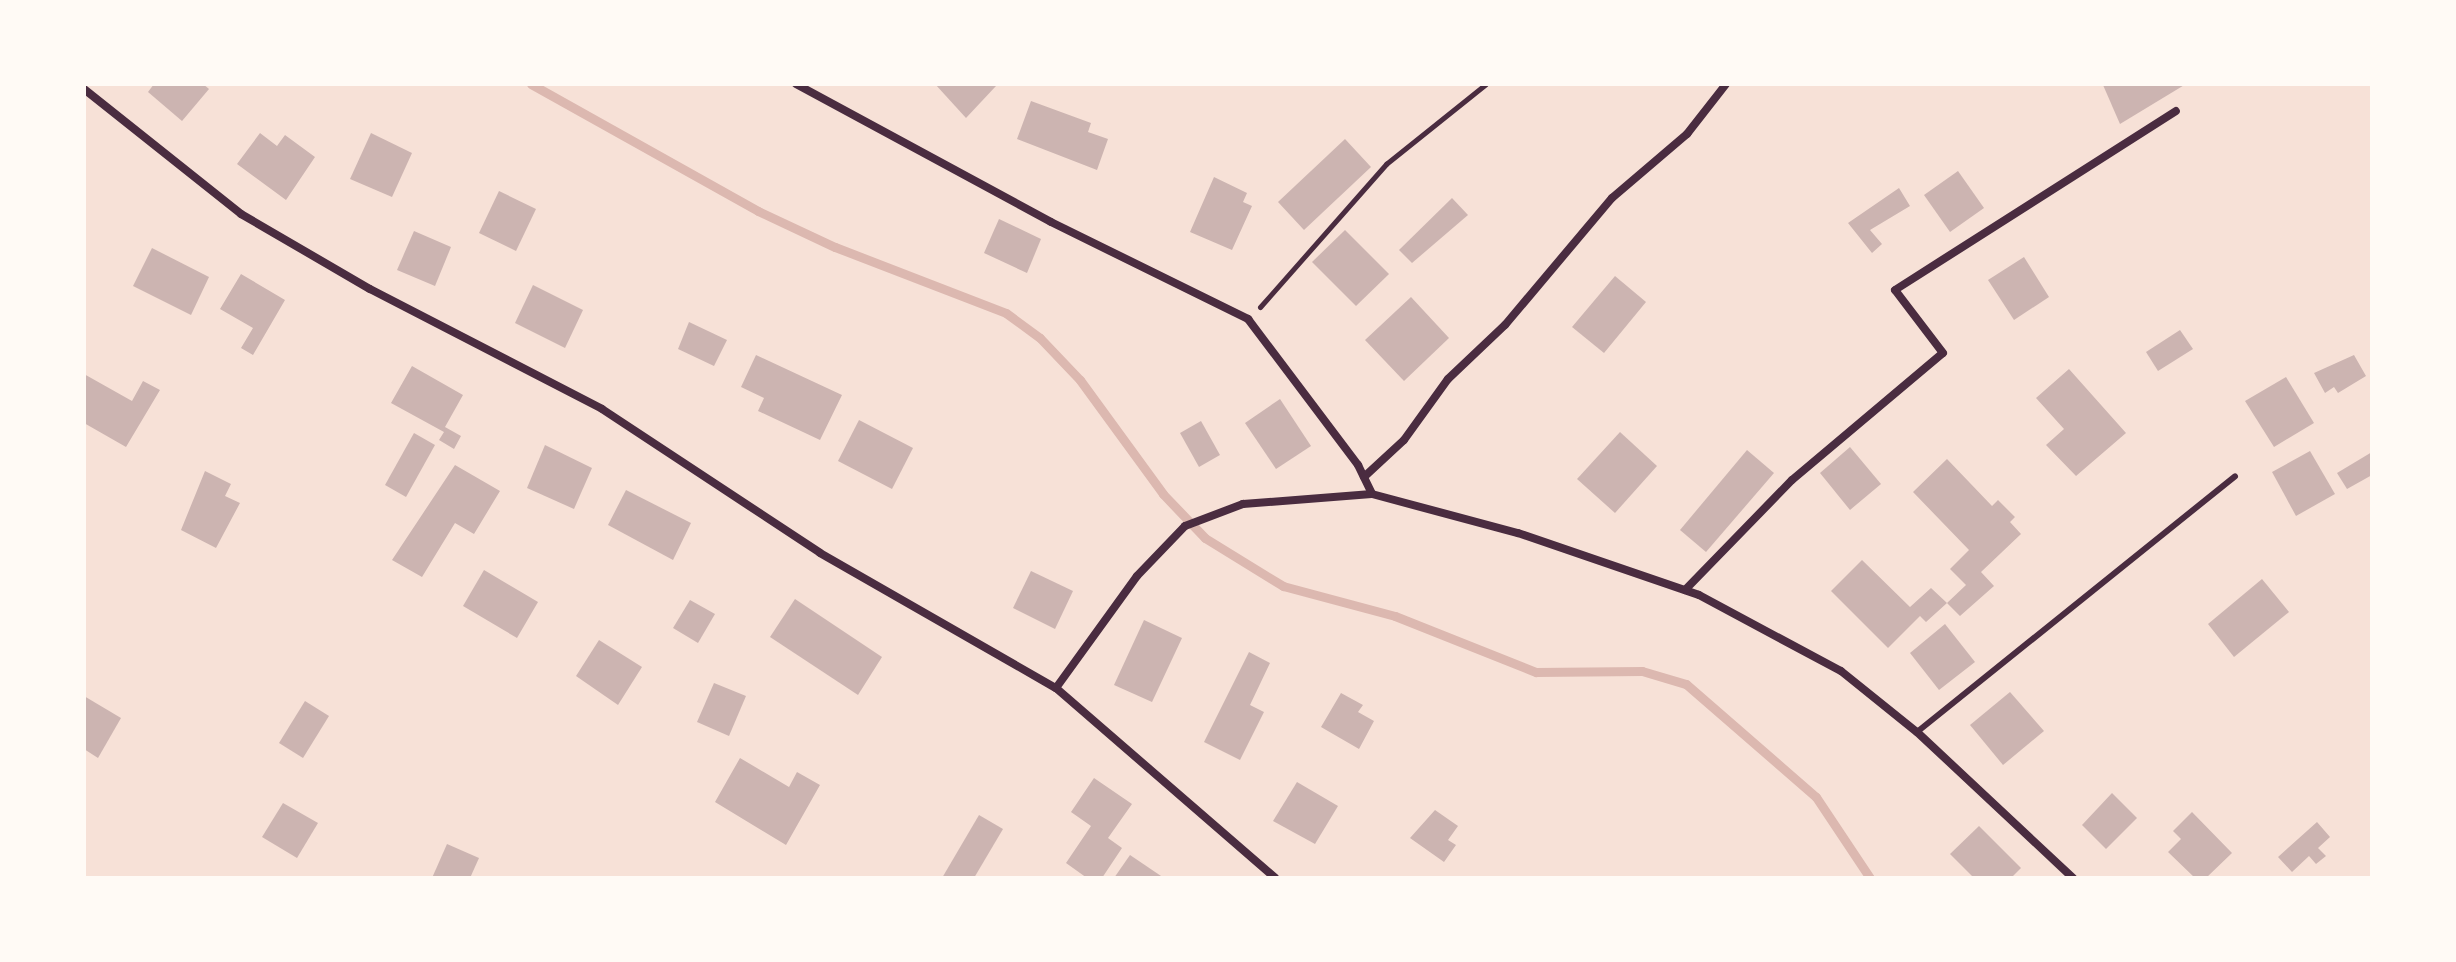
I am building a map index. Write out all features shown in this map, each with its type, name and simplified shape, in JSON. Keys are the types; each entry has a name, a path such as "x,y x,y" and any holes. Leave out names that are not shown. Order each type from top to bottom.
{"street":[{"path":"796,84 1051,222 1248,319 1364,477 1372,494"},
{"path":"1364,477 1404,440 1448,379 1505,325 1612,198 1687,134 1726,84"},
{"path":"84,89 241,214 370,289 602,409 820,553 1056,688 1275,878"},
{"path":"1685,590 1792,480 1943,353 1895,290 2176,111"},
{"path":"1056,688 1137,576 1185,526 1230,507 1372,494 1518,533 1685,590 1749,618 1841,671 1917,732 2073,878"}],"lane":[{"path":"1917,732 2235,476"}],"path":[{"path":"1248,319 1386,164 1486,84"}],"building":[{"path":"154,84 203,84 209,89 182,121 148,92"},
{"path":"935,84 994,84 996,86 966,118"},
{"path":"2106,84 2186,84 2120,124 2103,85"},
{"path":"1031,101 1091,123 1088,132 1108,139 1097,170 1017,139"},
{"path":"260,133 277,146 285,135 315,157 286,200 237,164"},
{"path":"371,133 412,153 392,197 350,179"},
{"path":"1345,139 1371,167 1304,230 1278,202"},
{"path":"1958,171 1984,208 1950,232 1924,195"},
{"path":"1214,177 1247,193 1243,202 1252,206 1232,250 1190,232"},
{"path":"1899,188 1910,206 1870,230 1882,244 1872,253 1848,223"},
{"path":"499,191 536,209 516,251 479,233"},
{"path":"1452,198 1468,215 1412,263 1399,250"},
{"path":"999,219 1041,239 1027,273 984,253"},
{"path":"1345,230 1389,274 1356,306 1312,262"},
{"path":"414,231 451,247 435,286 397,270"},
{"path":"152,248 209,277 191,315 133,286"},
{"path":"2024,257 2049,297 2014,320 1988,280"},
{"path":"241,274 285,300 253,355 241,348 253,328 220,309"},
{"path":"1615,276 1646,302 1604,353 1572,327"},
{"path":"533,285 583,310 565,348 515,323"},
{"path":"1411,297 1449,338 1404,381 1365,340"},
{"path":"689,322 727,340 714,366 678,349"},
{"path":"2180,330 2193,349 2158,371 2146,352"},
{"path":"756,355 842,395 820,440 758,411 764,398 741,387"},
{"path":"2354,355 2366,376 2338,393 2334,387 2325,393 2314,373"},
{"path":"412,366 463,395 445,427 461,436 454,449 439,440 444,432 391,403"},
{"path":"2069,369 2126,433 2076,476 2046,445 2064,429 2036,398"},
{"path":"84,374 132,401 143,381 160,390 126,447 84,423"},
{"path":"2286,377 2314,423 2274,447 2245,401"},
{"path":"1280,399 1311,446 1276,469 1245,423"},
{"path":"859,420 913,448 892,489 838,461"},
{"path":"1201,421 1220,455 1199,467 1180,433"},
{"path":"1620,432 1657,466 1615,513 1577,479"},
{"path":"414,433 435,445 406,497 385,485"},
{"path":"545,445 592,468 574,509 527,488"},
{"path":"1850,447 1881,484 1850,510 1820,473"},
{"path":"1747,450 1774,473 1706,552 1680,530"},
{"path":"2310,451 2335,494 2296,516 2272,472"},
{"path":"2372,452 2372,475 2347,489 2337,473"},
{"path":"1947,459 1992,506 1998,500 2015,517 2010,522 2021,534 1981,572 1994,586 1960,616 1947,603 1966,585 1950,569 1969,550 1913,492"},
{"path":"455,465 500,491 474,534 455,523 422,577 392,560"},
{"path":"205,471 231,484 225,496 240,503 216,548 181,530"},
{"path":"626,490 691,523 673,560 608,525"},
{"path":"1862,560 1910,607 1931,588 1947,603 1926,622 1920,616 1888,648 1831,591"},
{"path":"484,570 538,602 517,638 463,606"},
{"path":"1031,571 1073,591 1055,629 1013,608"},
{"path":"2262,579 2289,612 2234,657 2208,624"},
{"path":"795,599 882,657 858,695 770,637"},
{"path":"690,600 715,614 698,643 673,628"},
{"path":"1144,620 1182,638 1152,702 1114,685"},
{"path":"1945,624 1975,662 1939,690 1910,653"},
{"path":"599,640 642,667 618,705 576,676"},
{"path":"1249,652 1270,663 1250,705 1264,712 1240,760 1204,742"},
{"path":"714,683 746,696 729,736 697,722"},
{"path":"2010,692 2044,731 2003,765 1970,725"},
{"path":"1341,693 1363,705 1358,712 1374,721 1359,749 1321,727"},
{"path":"84,696 121,718 98,758 84,749"},
{"path":"305,701 329,716 303,758 279,743"},
{"path":"740,758 789,787 797,772 820,785 786,845 715,802"},
{"path":"1094,778 1132,804 1108,838 1122,848 1102,878 1087,878 1066,863 1091,826 1071,812"},
{"path":"1297,782 1338,806 1315,844 1273,821"},
{"path":"2112,793 2137,818 2106,849 2082,825"},
{"path":"283,803 318,823 297,858 262,837"},
{"path":"1435,810 1458,826 1448,840 1456,845 1444,862 1410,838"},
{"path":"2192,812 2232,853 2206,878 2195,878 2168,852 2181,839 2173,831"},
{"path":"979,815 1003,829 974,878 942,878"},
{"path":"2317,822 2330,837 2318,848 2326,856 2316,864 2309,856 2292,872 2278,857"},
{"path":"1979,826 2021,868 2011,878 1974,878 1950,854"},
{"path":"447,844 479,858 470,878 432,878"},
{"path":"1130,855 1164,878 1114,878"}],"waterway":[{"path":"531,84 758,211 835,247 1006,313 1040,338 1080,380 1163,494 1205,538 1283,586 1395,616 1536,672 1642,671 1686,684 1816,797 1870,878"}]}
